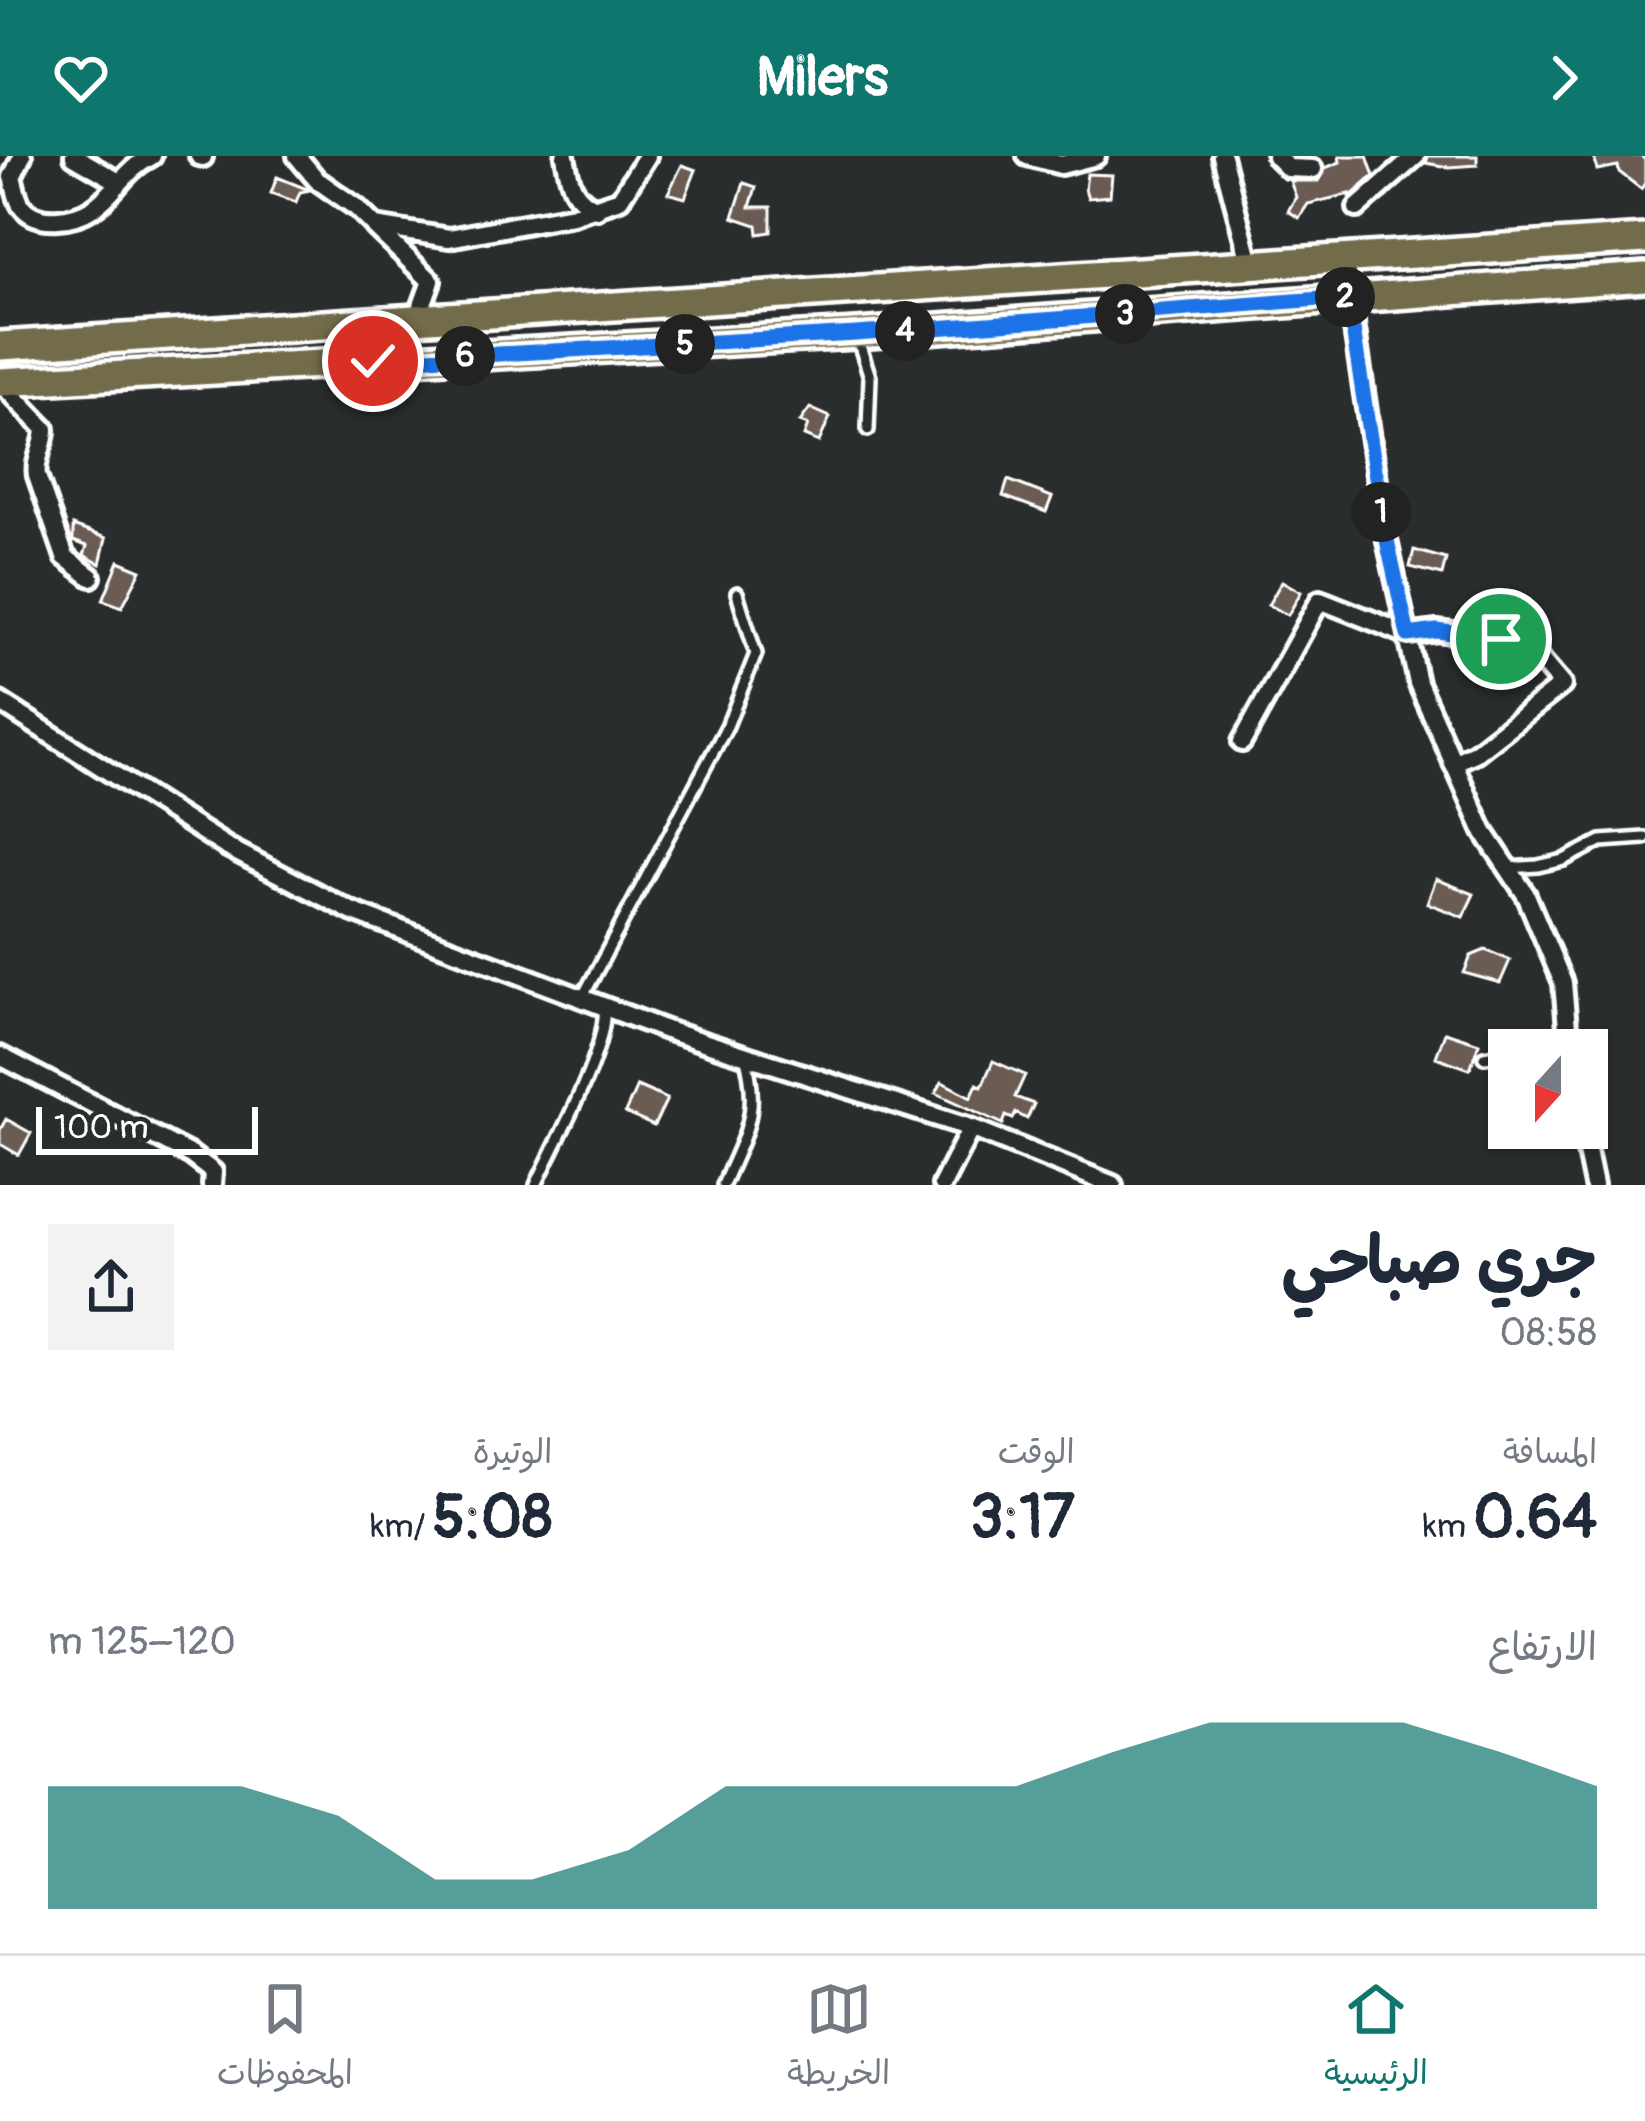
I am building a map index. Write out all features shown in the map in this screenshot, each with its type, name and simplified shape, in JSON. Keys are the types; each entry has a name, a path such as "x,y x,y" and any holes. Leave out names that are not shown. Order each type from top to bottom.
{"main road":[{"path":"0,346 1645,239"},
{"path":"0,382 856,334 1645,277"}],"street":[{"path":"10,156 20,203 28,212 50,220 97,206 117,181 152,156"},
{"path":"0,197 22,156"},
{"path":"74,156 117,181"},
{"path":"297,156 317,180 357,208 431,280 416,322"},
{"path":"565,156 572,190 597,208"},
{"path":"374,226 449,238 597,208 620,199 647,156"},
{"path":"1027,156 1061,165 1096,156"},
{"path":"1222,156 1251,266"},
{"path":"1276,156 1288,168 1313,170"},
{"path":"1357,208 1416,156"},
{"path":"1345,260 1383,522 1418,682 1484,832 1526,895 1562,983 1566,1029"},
{"path":"0,382 45,429 35,466 37,476 65,557 91,577"},
{"path":"1242,742 1320,600 1408,635 1437,631 1501,639 1534,652 1562,685 1475,753 1453,763"},
{"path":"0,702 227,847 330,900 582,998 971,1128 1113,1185"},
{"path":"0,1056 190,1156 213,1172 212,1185"},
{"path":"942,1185 971,1128"},
{"path":"1586,1149 1594,1185"}],"lane":[{"path":"856,334 869,377 868,430"},
{"path":"582,998 727,726 756,654 737,592"},
{"path":"1508,868 1551,863 1601,842 1645,838"},
{"path":"536,1185 595,1057 606,1022 604,1006"},
{"path":"723,1185 752,1117 754,1099 745,1055"},
{"path":"1484,1058 1488,1057"}],"building":[{"path":"1339,156 1367,156 1374,176 1350,197 1308,204 1299,218 1288,211 1296,197 1290,181 1318,181 1325,168 1340,162"},
{"path":"1428,156 1477,156 1477,165 1426,163"},
{"path":"1594,156 1641,156 1645,183 1641,189 1618,166 1597,170"},
{"path":"682,165 696,170 685,198 668,193"},
{"path":"1087,174 1112,175 1110,196 1088,198"},
{"path":"277,177 310,190 300,192 296,202 271,193"},
{"path":"744,183 756,187 750,207 771,207 771,232 758,234 757,225 733,217"},
{"path":"810,408 830,417 819,442 804,436 808,425 800,422"},
{"path":"1008,480 1052,497 1046,512 1003,496"},
{"path":"73,526 106,538 100,564 84,555 87,546 73,541"},
{"path":"1414,550 1446,559 1442,575 1410,567"},
{"path":"119,561 141,570 122,607 103,600"},
{"path":"1282,581 1301,592 1288,615 1268,605"},
{"path":"1436,879 1474,894 1463,917 1427,903"},
{"path":"1485,950 1510,960 1500,983 1464,973 1471,956"},
{"path":"1445,1032 1479,1043 1470,1069 1436,1057"},
{"path":"993,1061 1025,1075 1015,1097 1034,1104 1027,1119 1016,1113 1013,1119 1006,1116 1003,1124 936,1093 942,1082 971,1097 977,1084 982,1086"},
{"path":"637,1086 667,1099 654,1126 625,1113"},
{"path":"6,1119 31,1133 19,1155 0,1144"}],"route":[{"path":"373,361 856,334 1348,297 1383,522 1408,635 1437,631 1501,639"}]}
